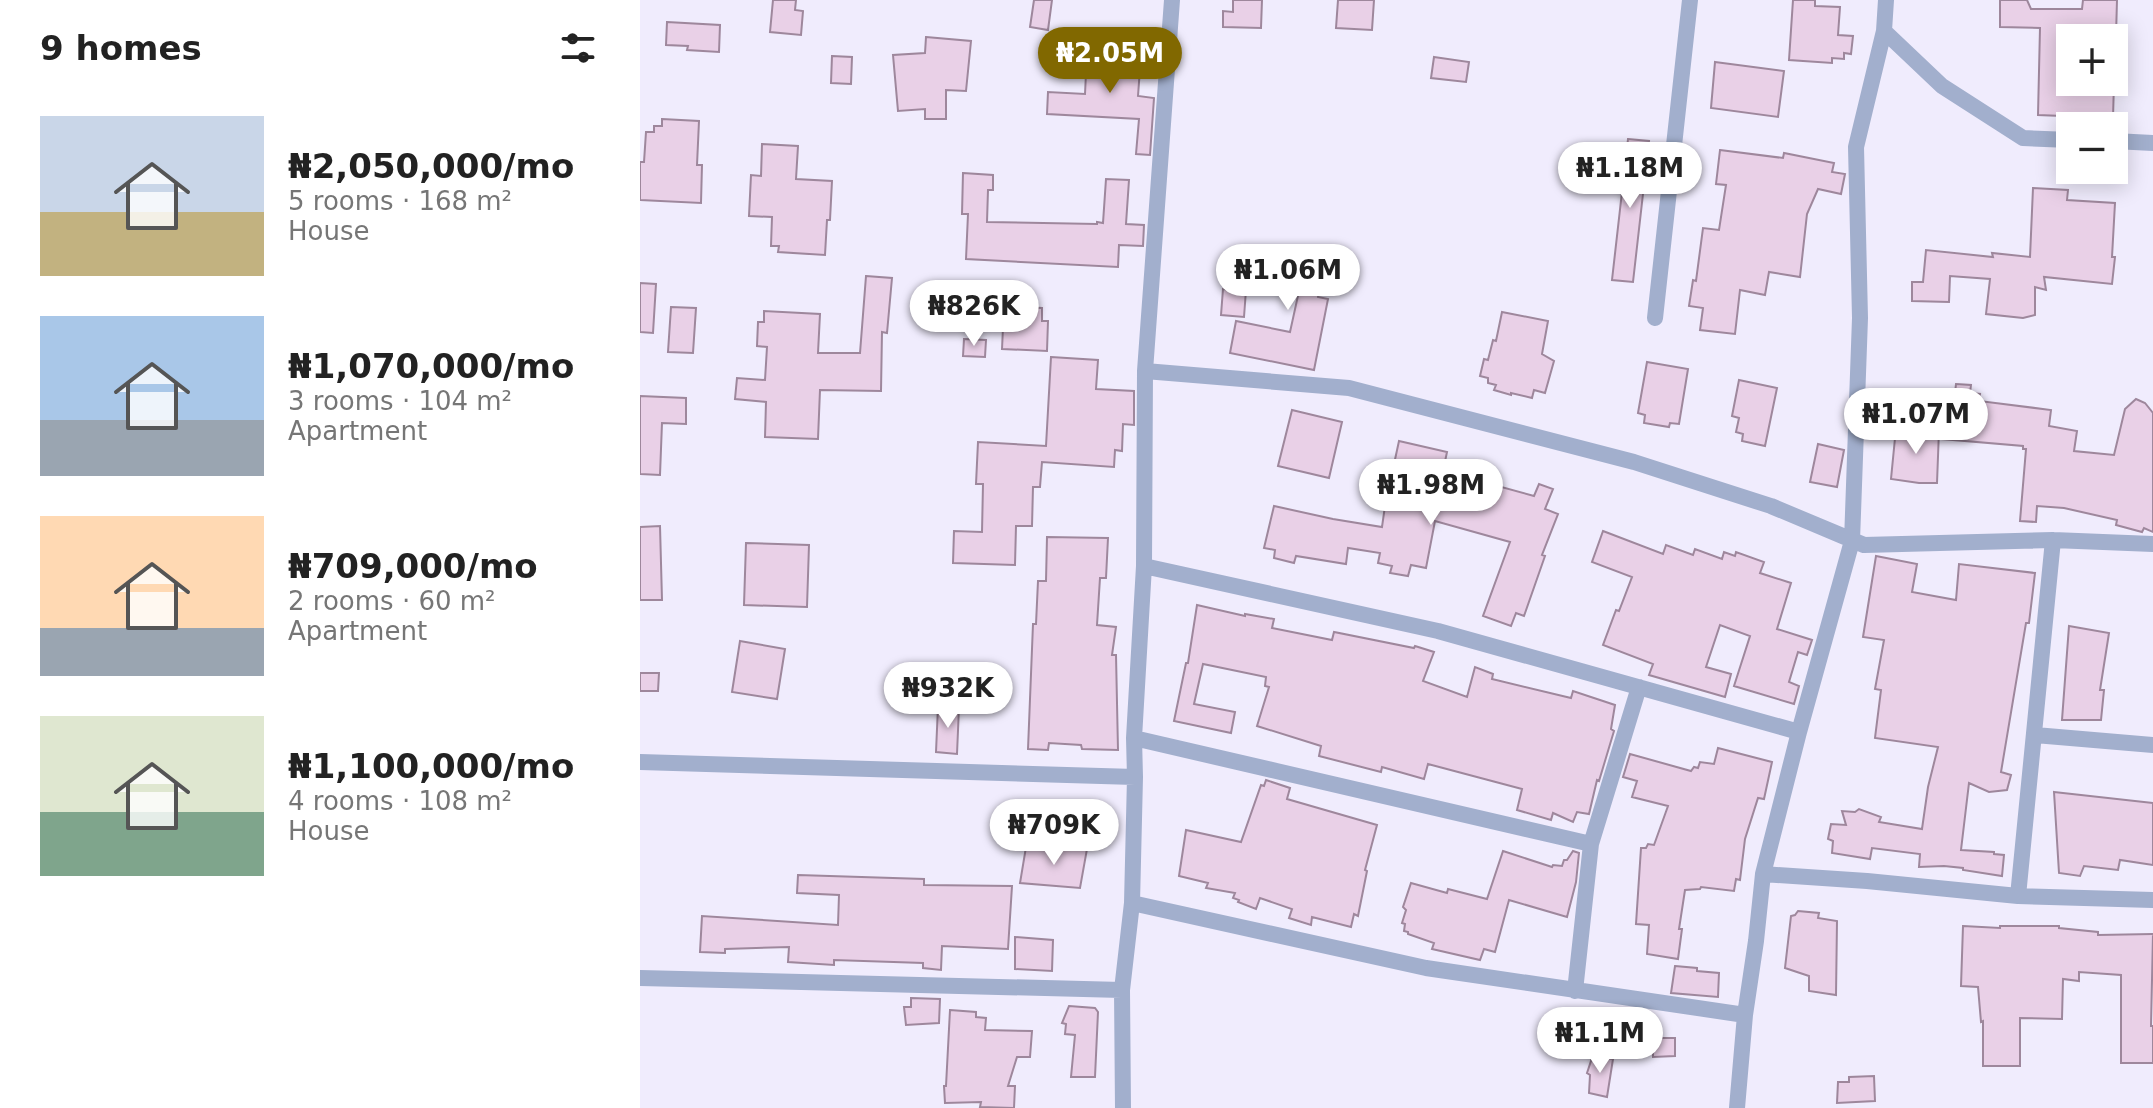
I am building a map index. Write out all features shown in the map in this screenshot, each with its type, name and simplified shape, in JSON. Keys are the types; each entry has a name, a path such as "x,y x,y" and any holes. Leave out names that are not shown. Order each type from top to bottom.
{"street":[{"path":"1123,1108 1122,990 1132,903 1134,738 1144,566 1145,371 1172,0"},
{"path":"1655,318 1690,0"},
{"path":"1737,1108 1763,874 1852,541 1860,318 1856,147 1884,31 1886,0"},
{"path":"1884,31 1942,86 2023,138 2056,139"},
{"path":"2128,142 2153,143"},
{"path":"1145,371 1349,388 1634,462 1771,506 1864,545 2053,540 2153,544"},
{"path":"2018,896 2053,540"},
{"path":"1144,566 1438,631 1799,732"},
{"path":"1575,991 1591,844 1639,687"},
{"path":"2035,735 2153,745"},
{"path":"1134,738 1591,844"},
{"path":"640,762 1135,777"},
{"path":"1763,874 2018,896 2153,900"},
{"path":"1132,903 1426,968 1745,1015"},
{"path":"640,978 1122,990"}],"building":[{"path":"773,0 796,0 795,10 803,11 801,35 770,32"},
{"path":"1034,0 1052,0 1048,30 1030,27"},
{"path":"1233,0 1262,0 1261,28 1223,27 1223,11 1233,12"},
{"path":"1338,0 1374,0 1372,30 1336,28"},
{"path":"1793,0 1815,0 1815,6 1840,7 1838,35 1853,36 1851,54 1844,53 1844,59 1832,58 1832,63 1789,60"},
{"path":"2000,0 2027,0 2031,9 2082,9 2083,0 2117,0 2116,24 2056,24 2056,96 2114,96 2113,112 2038,115 2040,28 2000,27"},
{"path":"667,22 720,25 719,52 666,45"},
{"path":"926,37 971,41 966,91 946,90 946,119 925,119 925,109 898,111 893,55 925,53"},
{"path":"1087,52 1141,55 1138,96 1154,98 1150,155 1136,154 1139,119 1047,114 1048,92 1085,94"},
{"path":"832,56 852,57 851,84 831,83"},
{"path":"1434,57 1469,62 1466,82 1431,78"},
{"path":"1715,62 1784,71 1778,117 1711,108"},
{"path":"662,119 699,121 697,165 702,165 701,203 640,200 640,162 644,162 646,132 654,132 654,126 662,126"},
{"path":"1628,139 1649,141 1633,282 1612,280"},
{"path":"762,144 798,146 796,179 832,181 825,255 778,252 779,246 771,246 772,217 749,216 751,175 761,176"},
{"path":"1720,150 1783,158 1784,153 1834,163 1832,172 1845,174 1841,194 1818,189 1807,214 1800,277 1769,272 1765,295 1740,290 1735,334 1700,330 1703,308 1689,306 1693,280 1696,281 1703,228 1719,230 1726,185 1716,184"},
{"path":"963,173 993,175 993,190 988,190 987,222 1103,223 1106,179 1129,180 1126,224 1144,225 1143,246 1119,245 1118,267 966,259 968,214 962,214"},
{"path":"2033,188 2068,190 2067,200 2115,203 2112,284 2044,277 2046,290 2035,287 2035,315 2023,318 1986,314 1990,279 1950,276 1949,302 1912,301 1912,282 1923,282 1926,250 1993,257 1992,253 2030,257"},
{"path":"1260,246 1323,252 1318,297 1328,299 1314,370 1230,353 1236,321 1290,332 1301,282 1257,278"},
{"path":"866,276 892,278 887,333 882,332 881,391 820,390 818,439 765,437 766,402 735,399 737,378 765,380 767,347 757,346 758,322 764,322 764,311 820,314 818,353 860,353"},
{"path":"640,283 656,284 653,333 640,332"},
{"path":"1223,289 1246,290 1244,317 1221,315"},
{"path":"1004,306 1042,308 1042,321 1048,321 1047,351 1002,349"},
{"path":"671,307 696,308 693,353 668,352"},
{"path":"1502,312 1548,321 1542,354 1554,361 1545,393 1534,390 1532,398 1511,395 1494,390 1496,385 1480,376 1484,359 1488,360 1493,340 1496,341"},
{"path":"964,339 986,340 985,357 963,356"},
{"path":"1051,357 1098,360 1096,389 1134,391 1134,425 1123,424 1122,451 1115,450 1114,467 1042,462 1040,487 1033,487 1032,526 1016,526 1015,565 953,563 954,531 982,532 983,484 976,484 978,442 1046,446"},
{"path":"1647,362 1688,369 1679,424 1670,423 1669,427 1644,423 1645,415 1638,413"},
{"path":"1739,380 1777,388 1765,446 1742,441 1743,434 1736,432 1739,418 1732,416"},
{"path":"1956,384 1971,385 1970,393 1980,394 1979,401 2051,410 2049,426 2077,431 2074,451 2114,455 2125,409 2136,399 2145,403 2153,413 2153,532 2116,525 2117,520 2064,508 2037,506 2036,522 2020,521 2026,449 2023,446 1942,439 1947,393 1955,393"},
{"path":"640,396 686,398 686,424 662,423 660,475 640,474"},
{"path":"1292,410 1342,422 1329,478 1278,466"},
{"path":"1896,428 1939,430 1937,483 1891,479"},
{"path":"1399,441 1447,452 1443,471 1534,496 1539,484 1553,489 1545,509 1558,514 1524,616 1516,613 1511,626 1483,616 1510,542 1435,521 1426,568 1411,565 1408,576 1390,573 1392,566 1378,563 1380,553 1348,548 1346,564 1296,556 1294,563 1274,558 1275,550 1264,548 1274,506 1382,527 1389,478"},
{"path":"1818,444 1844,450 1837,487 1810,482"},
{"path":"660,526 662,600 640,600 640,527"},
{"path":"1603,531 1663,554 1666,545 1693,555 1695,549 1722,559 1724,552 1735,556 1736,552 1764,562 1760,573 1791,583 1777,629 1812,640 1807,655 1798,652 1789,682 1799,686 1794,704 1734,686 1750,636 1720,625 1706,667 1731,674 1725,697 1649,675 1653,664 1603,645 1632,577 1592,562"},
{"path":"1047,537 1108,538 1106,578 1100,578 1097,625 1116,627 1112,655 1116,655 1118,750 1082,749 1081,745 1049,743 1048,750 1028,749 1033,624 1036,624 1038,581 1046,581"},
{"path":"746,543 809,545 807,607 744,605"},
{"path":"1876,556 1917,564 1912,592 1956,600 1959,564 2035,573 2029,623 2026,623 2001,772 2011,775 2007,790 1989,792 1969,783 1961,850 2004,855 2002,876 1963,868 1919,867 1920,854 1872,848 1870,859 1832,853 1833,841 1828,839 1831,824 1846,825 1842,811 1855,812 1859,809 1881,817 1879,822 1922,829 1938,747 1875,738 1881,690 1875,689 1884,640 1863,637"},
{"path":"1197,605 1274,619 1272,628 1332,640 1334,632 1434,652 1423,681 1467,697 1475,667 1493,674 1492,679 1571,698 1573,691 1615,705 1611,729 1614,731 1589,814 1577,812 1573,822 1553,813 1551,820 1517,810 1522,789 1428,764 1424,779 1382,767 1381,772 1319,756 1321,746 1257,726 1269,687 1265,686 1266,677 1203,664 1194,704 1235,712 1231,733 1174,721 1188,663"},
{"path":"2069,626 2109,633 2100,690 2104,690 2101,720 2062,720"},
{"path":"740,641 785,649 777,699 732,692"},
{"path":"640,673 659,673 658,691 640,691"},
{"path":"938,706 959,707 957,754 936,752"},
{"path":"1718,748 1772,762 1764,799 1758,798 1745,839 1740,880 1736,879 1734,891 1701,887 1685,890 1678,959 1647,954 1649,925 1636,924 1641,848 1654,845 1668,806 1632,797 1637,781 1623,777 1630,754 1691,771 1694,767 1698,768 1700,762 1714,764"},
{"path":"1266,780 1290,788 1287,799 1377,825 1365,870 1358,916 1354,914 1351,927 1312,917 1311,925 1289,918 1292,909 1260,898 1256,909 1238,902 1233,898 1235,893 1206,888 1208,883 1179,876 1186,830 1241,842 1261,785 1264,786"},
{"path":"2054,792 2153,803 2153,865 2120,860 2118,870 2084,866 2080,876 2059,873"},
{"path":"1026,847 1087,849 1080,888 1020,883"},
{"path":"1503,851 1552,867 1562,866 1573,851 1579,853 1567,917 1509,900 1495,952 1484,949 1480,960 1432,949 1434,943 1404,931 1405,924 1402,923 1406,910 1403,907 1411,883 1487,899"},
{"path":"798,875 924,879 924,885 1012,886 1008,949 942,946 941,970 923,968 923,963 834,960 834,965 788,962 789,947 725,949 725,953 700,952 702,916 838,925 839,895 797,893"},
{"path":"1798,911 1819,913 1818,918 1837,921 1836,995 1809,991 1809,976 1785,968 1791,916"},
{"path":"1963,926 2059,926 2098,932 2098,935 2153,934 2153,1063 2121,1063 2121,975 2079,972 2079,981 2063,979 2062,1019 2020,1018 2020,1066 1983,1066 1983,1021 1978,987 1961,986"},
{"path":"1015,937 1053,940 1052,971 1015,969"},
{"path":"1675,966 1719,973 1718,997 1671,993"},
{"path":"911,998 940,999 939,1023 906,1025 904,1007 911,1007"},
{"path":"1069,1006 1095,1008 1098,1012 1095,1077 1071,1077 1075,1035 1065,1034 1066,1024 1062,1023"},
{"path":"950,1010 976,1012 976,1017 986,1018 985,1030 1032,1031 1030,1057 1017,1057 1008,1086 1015,1086 1014,1108 980,1107 981,1102 945,1103"},
{"path":"1653,1038 1675,1038 1675,1056 1653,1057"},
{"path":"1593,1055 1613,1059 1607,1097 1589,1093 1590,1075 1587,1073"},
{"path":"1874,1076 1875,1101 1837,1103 1838,1082 1849,1082 1849,1077"}]}
